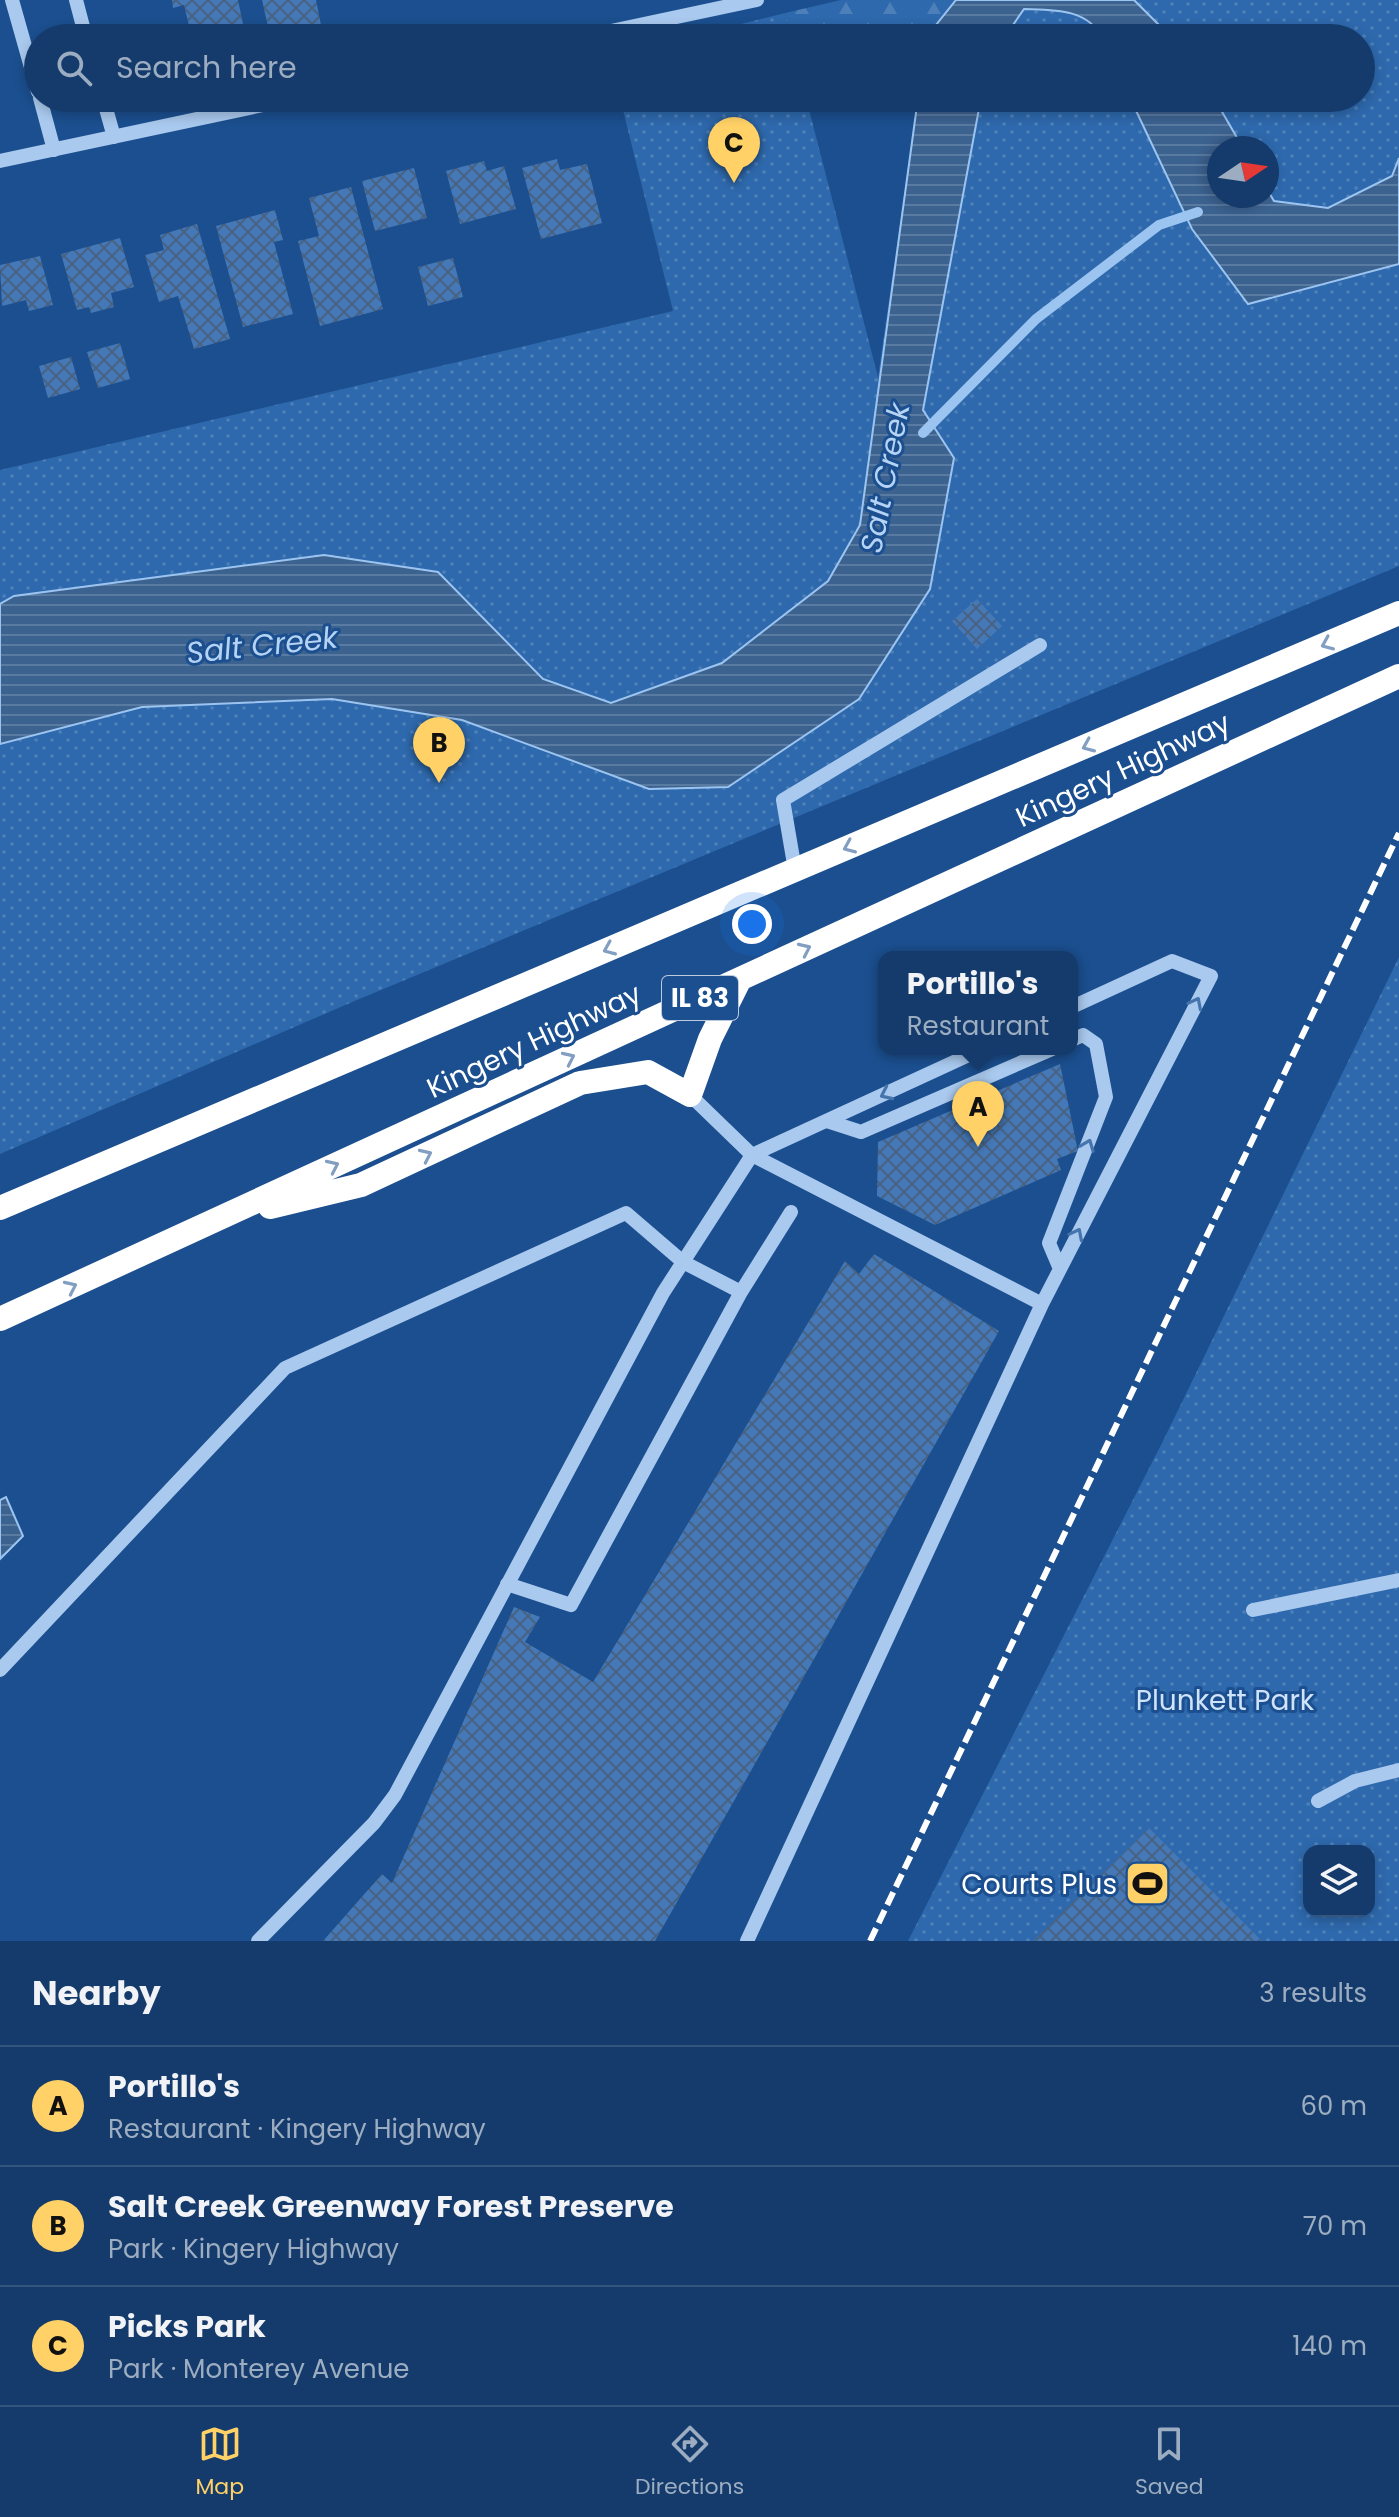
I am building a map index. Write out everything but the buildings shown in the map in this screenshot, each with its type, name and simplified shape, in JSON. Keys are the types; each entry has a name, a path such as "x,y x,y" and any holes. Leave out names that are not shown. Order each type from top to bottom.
{"highway":[{"name":"Kingery Highway","path":"0,1208 1399,613"},
{"name":"Kingery Highway","path":"0,1319 1399,676"},
{"path":"219,1219 361,1185 580,1083 648,1072 690,1095 710,1039 740,979"}],"street":[{"path":"12,0 24,42"},
{"path":"76,0 82,24"},
{"path":"644,24 757,0"},
{"path":"44,112 54,150"},
{"path":"107,112 114,137"},
{"path":"0,161 231,112"},
{"path":"795,870 783,800 1040,645"},
{"path":"747,1941 1042,1304 1211,976 1172,961 1078,1004"},
{"path":"1060,1269 1049,1243 1106,1097 1096,1044 1083,1035 1078,1037"},
{"path":"258,1941 374,1823 395,1795 663,1293 752,1155 969,1055"},
{"path":"827,1121 861,1132 1038,1055"},
{"path":"690,1095 752,1155 1042,1304"},
{"path":"507,1584 571,1605 741,1292 791,1212"},
{"path":"0,1670 285,1368 626,1213 683,1262 741,1292"},
{"path":"1253,1610 1399,1580"},
{"path":"1318,1801 1355,1781 1399,1770"}],"green space":[{"path":"841,0 956,0 937,24 788,24 785,13"},
{"path":"956,0 1399,0 1399,566 357,1000 0,1154 0,470 673,311 623,112 810,112 878,377 916,112 1375,112 1375,24 937,24"},
{"path":"785,13 788,24 741,24"},
{"name":"Plunkett Park","path":"1399,957 1399,1941 908,1941 1163,1441"}],"water":[{"path":"956,0 1134,0 1158,24 1091,24 1068,13 1024,9 1014,24 937,24"},
{"name":"Salt Creek","path":"916,112 978,112 923,410 954,458 930,589 859,699 728,787 649,789 462,720 332,699 142,707 0,744 0,604 14,596 324,555 438,572 543,679 611,703 722,663 828,581 860,525"},
{"path":"1137,112 1222,112 1236,136 1207,136 1207,208 1279,208 1279,202 1328,208 1392,176 1399,158 1399,264 1248,304 1192,229"},
{"path":"6,1497 23,1536 0,1559 0,1500"}],"waterway":[{"name":"Salt Creek","path":"923,433 1036,319 1159,225 1198,212"}],"railway":[{"path":"870,1941 1399,833"}],"place":[{"name":"Picks Park","path":"734,183"},
{"name":"Salt Creek Greenway Forest Preserve","path":"439,783"},
{"name":"Portillo's","path":"978,1147"},
{"name":"Courts Plus","path":"1148,1884"}]}
